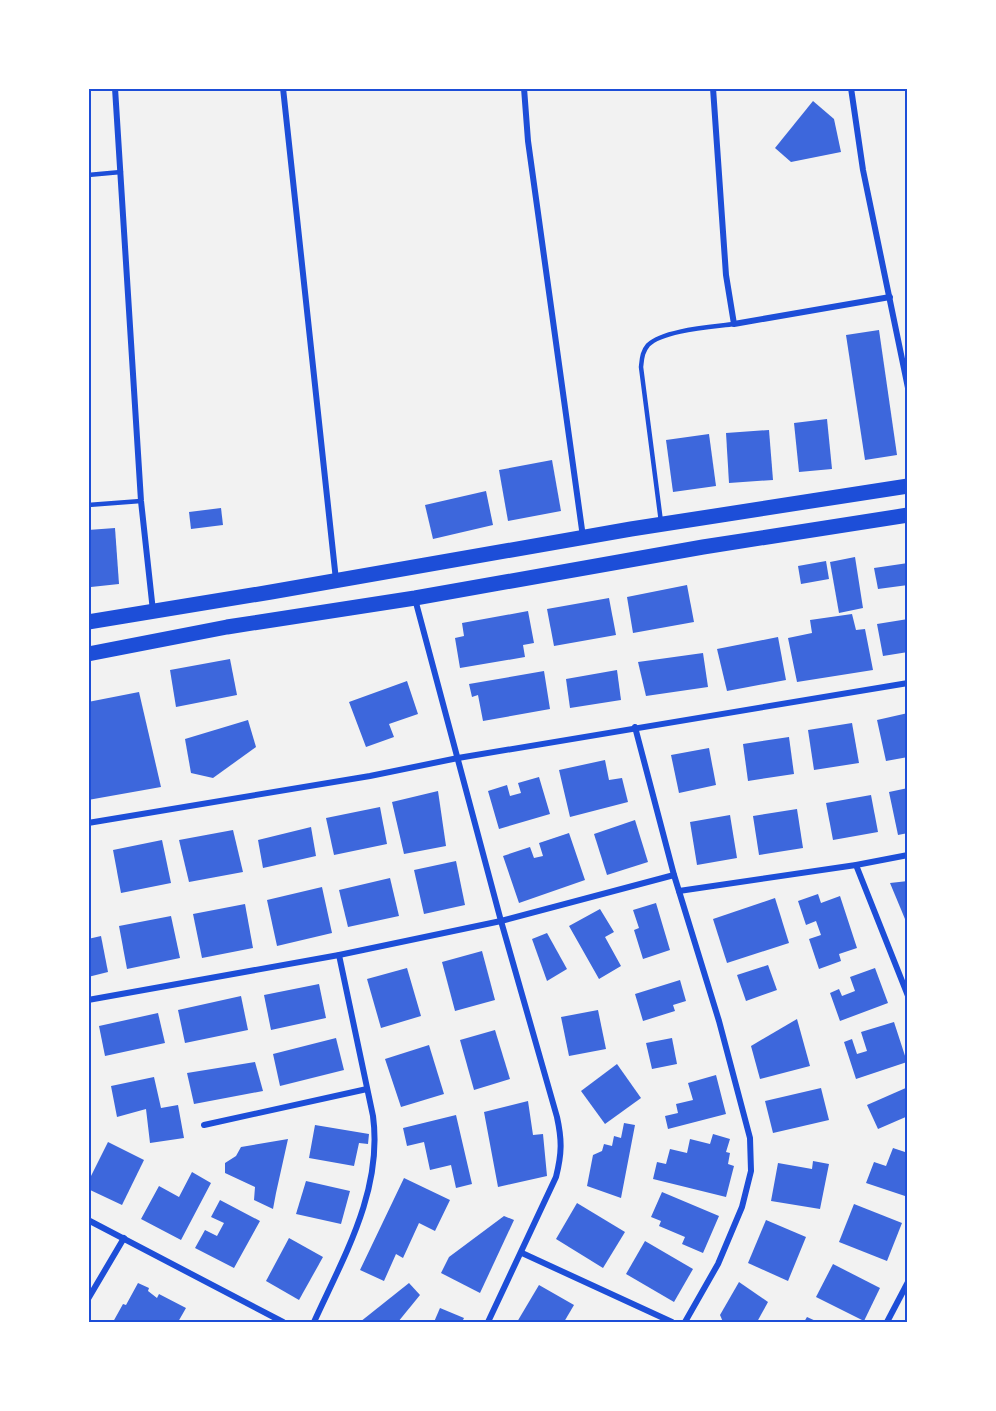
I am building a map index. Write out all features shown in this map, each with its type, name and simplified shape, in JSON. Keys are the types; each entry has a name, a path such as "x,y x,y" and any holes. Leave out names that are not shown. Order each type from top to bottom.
{"main road":[{"path":"88,622 584,539 661,524 908,486"},
{"path":"88,654 249,624 415,598 703,547 908,515"}],"street":[{"path":"115,88 141,501 153,611"},
{"path":"283,88 336,580"},
{"path":"524,88 528,141 584,539"},
{"path":"713,88 726,275 734,324 890,297"},
{"path":"851,88 863,170 908,388"},
{"path":"415,598 562,1140 556,1177 488,1323"},
{"path":"88,824 370,776 635,727 908,684"},
{"path":"635,727 674,875 719,1021 750,1138 751,1171 742,1207 718,1264 685,1323"},
{"path":"679,891 856,865 908,855"},
{"path":"856,865 908,996"},
{"path":"88,1000 339,955 501,921 674,875"},
{"path":"314,1323 355,1230 372,1178 376,1139 368,1089 339,955"},
{"path":"204,1125 368,1089"},
{"path":"88,1220 284,1323"},
{"path":"88,1299 124,1238"},
{"path":"522,1253 672,1323"},
{"path":"887,1323 908,1282"}],"lane":[{"path":"88,175 121,172"},
{"path":"661,524 641,367 643,353 647,346 655,340 674,334 734,324"},
{"path":"88,505 141,501"}],"building":[{"path":"813,101 834,119 841,152 791,162 775,148"},
{"path":"879,330 897,455 865,460 846,335"},
{"path":"827,419 832,469 799,472 794,423"},
{"path":"769,430 773,480 729,483 726,433"},
{"path":"709,434 716,486 673,492 666,440"},
{"path":"552,460 561,511 508,521 499,470"},
{"path":"486,491 493,525 433,539 425,505"},
{"path":"221,508 223,525 191,529 189,512"},
{"path":"115,528 119,584 91,587 88,530"},
{"path":"855,557 863,608 839,613 830,562"},
{"path":"826,561 829,579 801,584 798,566"},
{"path":"908,563 908,585 878,589 874,568"},
{"path":"687,585 694,622 633,633 627,597"},
{"path":"609,598 616,635 554,646 547,609"},
{"path":"528,611 534,643 523,645 525,657 460,668 455,638 464,636 462,623"},
{"path":"852,614 856,630 865,629 873,670 797,682 788,638 812,633 810,620"},
{"path":"908,619 908,652 883,656 877,624"},
{"path":"778,637 786,680 727,691 717,649"},
{"path":"703,653 708,687 646,696 638,662"},
{"path":"230,659 237,695 176,707 170,670"},
{"path":"617,670 621,700 570,708 566,679"},
{"path":"544,671 550,709 483,721 478,695 472,697 469,684"},
{"path":"407,681 418,714 389,724 394,737 366,747 349,702"},
{"path":"139,692 161,787 88,800 88,702"},
{"path":"908,713 908,757 886,761 877,720"},
{"path":"248,720 256,747 213,778 191,773 185,739"},
{"path":"852,723 859,763 814,770 808,730"},
{"path":"789,737 794,774 748,781 743,744"},
{"path":"709,748 716,785 679,793 671,755"},
{"path":"605,760 609,780 622,778 628,802 570,817 559,770"},
{"path":"539,777 550,814 499,829 488,791 507,785 510,796 521,793 518,783"},
{"path":"908,788 908,833 898,835 889,792"},
{"path":"438,791 446,846 404,854 392,802"},
{"path":"871,795 878,832 833,840 826,803"},
{"path":"380,807 387,844 334,855 326,818"},
{"path":"797,809 803,848 759,855 753,816"},
{"path":"730,815 737,858 697,865 690,822"},
{"path":"635,820 648,862 607,875 594,834"},
{"path":"311,827 316,856 263,868 258,840"},
{"path":"233,830 243,872 189,882 179,840"},
{"path":"569,833 585,880 519,903 503,856 530,847 534,858 543,856 539,843"},
{"path":"162,840 171,883 121,893 113,850"},
{"path":"456,861 465,905 424,914 414,870"},
{"path":"390,878 399,916 348,927 339,890"},
{"path":"908,881 908,916 905,919 890,883"},
{"path":"322,887 332,933 277,946 267,900"},
{"path":"818,894 821,903 840,896 857,948 839,954 841,961 819,969 809,939 821,935 816,921 806,925 798,901"},
{"path":"775,898 789,943 727,963 713,919"},
{"path":"656,903 670,950 643,959 634,930 639,928 633,910"},
{"path":"245,904 253,948 202,958 193,914"},
{"path":"600,909 614,932 605,937 621,966 599,979 569,926"},
{"path":"171,916 180,958 127,969 119,926"},
{"path":"547,933 567,969 547,981 532,939"},
{"path":"101,936 108,972 88,977 88,939"},
{"path":"482,951 495,1000 455,1011 442,962"},
{"path":"768,965 777,990 746,1001 737,975"},
{"path":"407,968 421,1016 381,1028 367,979"},
{"path":"875,968 888,1003 840,1021 830,993 839,989 842,996 855,991 850,977"},
{"path":"680,980 686,1001 673,1005 675,1011 643,1021 635,994"},
{"path":"319,984 326,1018 271,1030 264,995"},
{"path":"241,996 248,1030 185,1043 178,1010"},
{"path":"598,1010 606,1049 569,1056 561,1017"},
{"path":"158,1013 165,1043 105,1056 99,1026"},
{"path":"797,1019 810,1066 760,1079 751,1046"},
{"path":"894,1022 907,1062 856,1079 844,1042 852,1039 857,1054 867,1051 861,1032"},
{"path":"495,1030 510,1079 474,1090 460,1040"},
{"path":"336,1038 344,1070 280,1086 273,1054"},
{"path":"672,1038 677,1064 652,1069 646,1043"},
{"path":"429,1045 444,1094 401,1107 385,1059"},
{"path":"255,1062 263,1091 194,1104 187,1073"},
{"path":"617,1064 641,1098 605,1124 581,1091"},
{"path":"716,1075 726,1114 668,1129 665,1116 678,1113 676,1104 693,1100 688,1083"},
{"path":"154,1077 161,1108 178,1105 184,1138 150,1143 146,1109 117,1117 111,1086"},
{"path":"908,1087 908,1116 878,1129 867,1105"},
{"path":"821,1088 829,1120 773,1133 765,1101"},
{"path":"528,1101 533,1135 543,1134 547,1176 498,1187 484,1112"},
{"path":"456,1115 472,1184 456,1188 451,1165 430,1170 424,1142 407,1146 403,1128"},
{"path":"624,1123 635,1125 621,1198 587,1186 593,1155 602,1151 604,1144 612,1146 614,1136 621,1138"},
{"path":"315,1125 369,1134 368,1144 359,1143 354,1166 309,1158"},
{"path":"713,1134 730,1139 726,1152 730,1153 728,1164 734,1166 726,1197 653,1179 657,1162 666,1164 670,1149 687,1153 690,1139 710,1144"},
{"path":"288,1139 273,1209 254,1200 255,1187 225,1173 225,1163 236,1156 241,1147"},
{"path":"108,1142 144,1160 122,1205 88,1189 88,1182"},
{"path":"893,1148 908,1153 908,1197 866,1183 874,1162 886,1166"},
{"path":"813,1161 829,1164 820,1209 771,1201 778,1163 812,1169"},
{"path":"192,1172 211,1183 181,1240 141,1219 159,1186 179,1197"},
{"path":"404,1178 450,1200 435,1231 419,1223 403,1258 396,1254 384,1281 360,1270"},
{"path":"306,1181 350,1191 341,1224 296,1214"},
{"path":"662,1192 719,1216 703,1253 682,1244 685,1237 659,1226 661,1221 651,1217"},
{"path":"220,1200 260,1221 234,1268 195,1248 205,1230 217,1236 224,1223 211,1217"},
{"path":"577,1203 625,1232 603,1268 556,1239"},
{"path":"854,1204 902,1223 887,1261 839,1242"},
{"path":"504,1216 514,1220 480,1293 441,1273 449,1257"},
{"path":"766,1220 806,1237 788,1281 748,1263"},
{"path":"289,1238 323,1257 299,1300 266,1281"},
{"path":"645,1241 693,1269 674,1302 626,1274"},
{"path":"833,1264 880,1288 864,1321 816,1297"},
{"path":"739,1282 768,1302 757,1322 723,1322 720,1315"},
{"path":"138,1283 149,1288 148,1291 157,1298 159,1294 186,1308 178,1322 113,1322"},
{"path":"409,1283 420,1295 398,1322 360,1322"},
{"path":"539,1285 574,1305 564,1322 517,1322"},
{"path":"440,1308 464,1318 462,1322 434,1322"},
{"path":"807,1317 818,1322 804,1322"}]}
